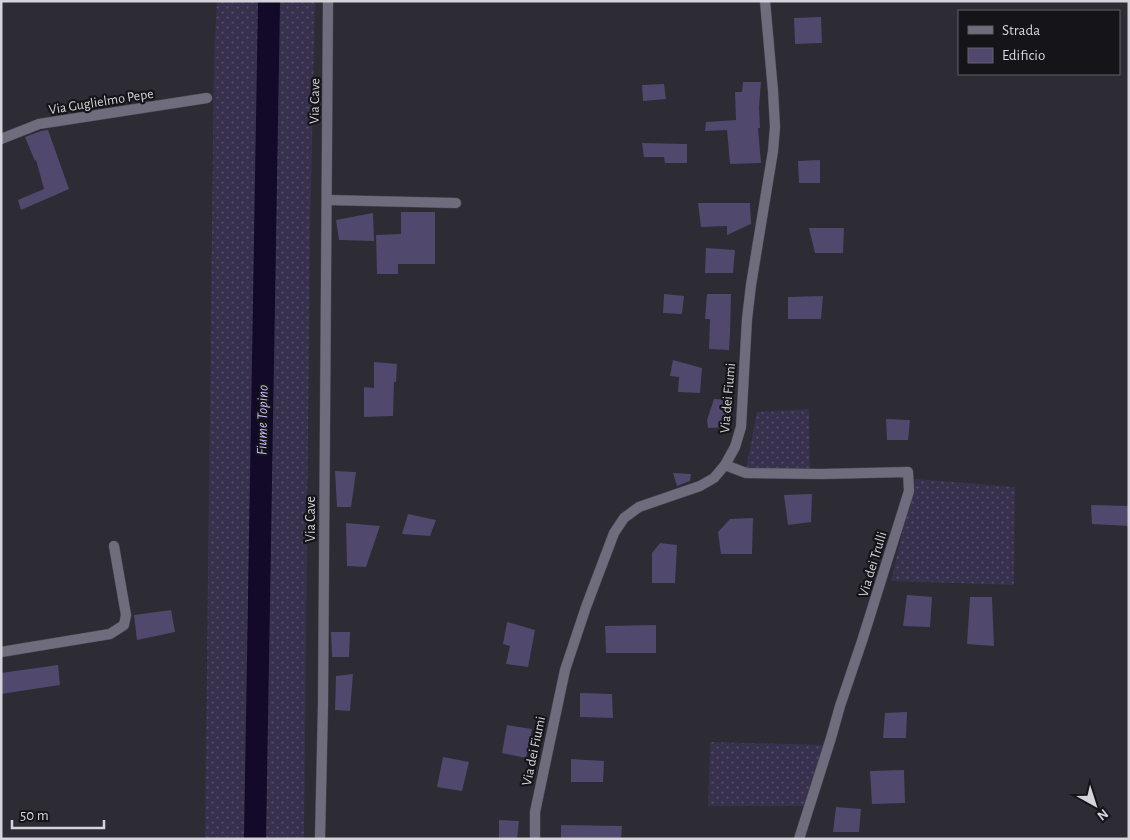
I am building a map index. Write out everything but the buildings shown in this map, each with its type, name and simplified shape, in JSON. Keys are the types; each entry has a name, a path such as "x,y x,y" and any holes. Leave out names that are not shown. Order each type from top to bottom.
{"street":[{"name":"Via Cave","path":"320,839 323,704 328,1"},
{"name":"Via dei Fiumi","path":"535,839 535,812 565,670 586,607 614,534 624,518 639,507 700,486 714,478 725,465 735,447 741,427 747,319 751,285 774,152 775,127 765,1"},
{"name":"Via Guglielmo Pepe","path":"1,139 39,124 207,98"},
{"path":"327,200 456,203"},
{"name":"Via dei Trulli","path":"725,465 746,473 908,472 909,491 799,839"},
{"path":"1,652 110,634 124,625 126,615 114,546"}],"shaded area":[{"path":"217,1 315,1 310,231 304,839 205,839 214,56"},
{"path":"809,409 810,468 746,469 757,412"},
{"path":"915,479 1015,487 1014,585 891,581"},
{"path":"710,742 825,745 804,806 708,806"}],"waterway":[{"name":"Fiume Topino","path":"255,839 269,1"}]}
